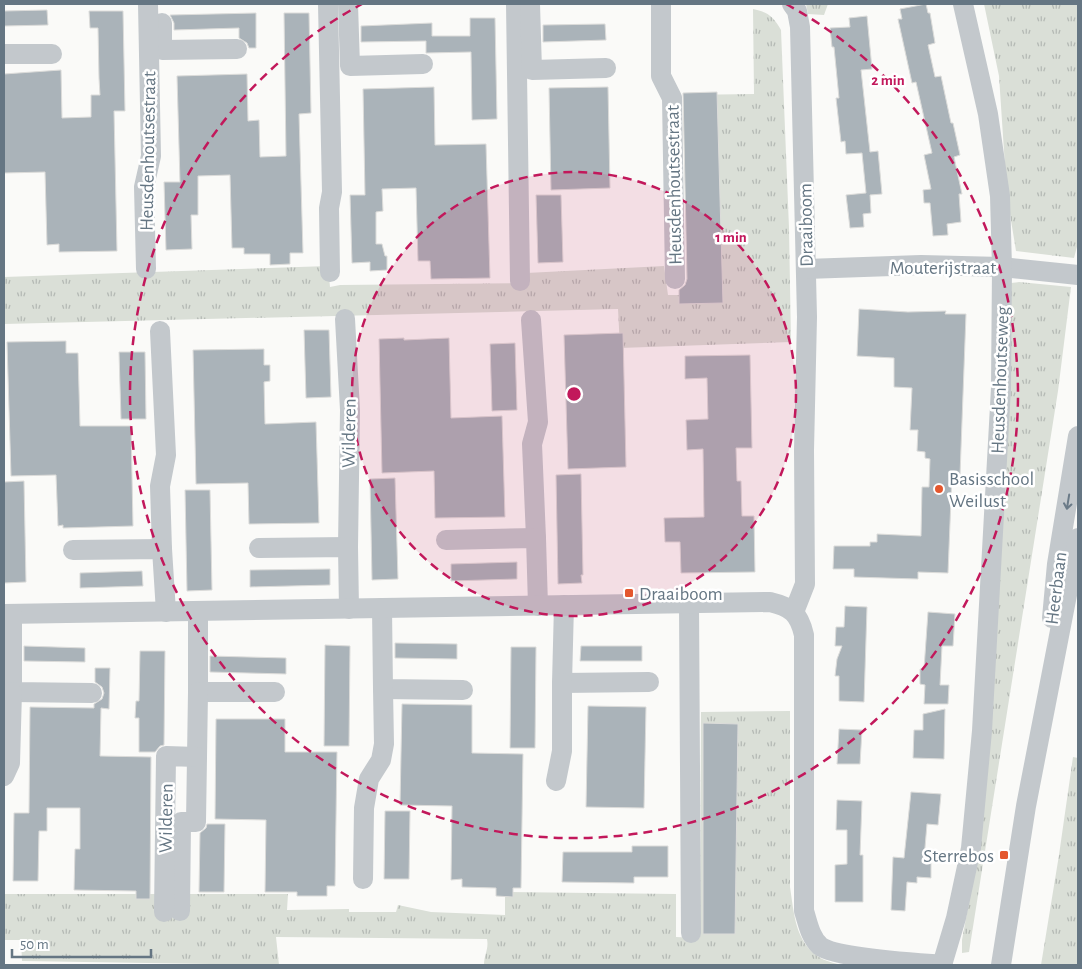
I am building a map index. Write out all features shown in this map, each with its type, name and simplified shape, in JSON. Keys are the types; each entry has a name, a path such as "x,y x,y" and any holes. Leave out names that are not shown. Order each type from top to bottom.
{"street":[{"name":"Heusdenhoutsestraat","path":"146,268 144,187 151,156 148,4"},
{"path":"161,4 162,50 237,49"},
{"path":"328,4 332,192 329,208 330,272"},
{"path":"348,4 350,66 424,64"},
{"path":"516,4 520,280"},
{"path":"530,4 532,70 606,68"},
{"name":"Heusdenhoutsestraat","path":"661,4 661,76 672,98 676,279"},
{"name":"Draaiboom","path":"792,4 797,11 800,27 807,318 804,450 805,584 794,612"},
{"name":"Heusdenhoutseweg","path":"937,965 956,918 970,848 982,731 1001,388 1002,267 1000,196 988,114 964,4"},
{"path":"4,54 52,54"},
{"name":"Mouterijstraat","path":"806,269 921,266 1002,267 1078,275"},
{"name":"Wilderen","path":"345,319 350,410 349,609"},
{"path":"531,320 538,422 532,444 538,606"},
{"path":"160,331 166,455 160,486 166,612"},
{"name":"Heerbaan","path":"1070,566 1078,436"},
{"path":"446,540 536,538"},
{"name":"Heerbaan","path":"1001,965 1038,742 1070,566 1078,538"},
{"path":"260,548 348,547"},
{"path":"73,550 162,549"},
{"path":"4,776 10,763 12,692 8,614 770,602 785,606 794,612 804,635 804,911 810,932 821,946 843,954 937,965"},
{"path":"689,604 691,933"},
{"path":"556,781 562,751 564,605"},
{"path":"363,879 364,808 369,778 381,760 384,744 382,608"},
{"name":"Wilderen","path":"197,757 166,756 172,911 181,822 196,822 197,757 198,692 198,611"},
{"path":"562,682 649,682"},
{"path":"383,689 463,690"},
{"path":"12,692 92,693"},
{"path":"198,692 275,692"}],"green space":[{"path":"806,4 828,4 824,15 808,14"},
{"path":"984,4 1078,4 1078,243 1074,258 1016,251 1007,196 999,76"},
{"path":"753,9 770,16 781,30 789,228 791,342 620,348 618,309 4,324 4,277 328,266 330,287 340,285 526,283 526,273 664,266 668,295 688,295 683,95 754,94"},
{"path":"1019,282 1071,287 1058,391 969,952 962,953 962,940 975,869 1011,283"},
{"path":"790,711 790,887 795,917 800,935 811,951 824,960 841,965 484,965 487,939 276,937 279,965 22,961 21,940 4,940 4,894 288,894 287,910 349,909 349,912 396,912 398,905 431,912 505,915 505,892 676,894 676,937 700,938 701,712"},
{"path":"1073,757 1078,758 1078,965 1041,965 1059,855"}],"building":[{"path":"926,4 928,13 930,13 935,43 928,45 935,77 941,76 951,123 953,123 960,155 954,157 962,194 959,194 961,222 947,224 948,235 933,236 930,203 924,203 923,190 931,189 924,155 932,153 916,82 912,83 898,19 902,19 900,9"},
{"path":"47,10 48,25 4,26 4,11"},
{"path":"89,11 123,11 125,111 114,111 117,251 59,252 59,244 47,245 45,172 4,173 4,74 61,70 62,118 91,117 91,95 100,95 98,28 90,28"},
{"path":"256,13 256,48 249,48 247,43 239,38 239,28 174,30 174,23 170,15"},
{"path":"284,13 309,13 311,113 299,114 303,253 290,253 290,264 270,265 270,254 244,254 244,248 232,248 230,175 198,176 198,215 191,215 192,249 166,250 164,182 180,182 177,76 247,74 248,121 259,120 260,157 286,156"},
{"path":"867,16 872,69 861,70 870,152 878,151 882,194 870,195 871,213 863,214 864,227 850,228 846,195 866,193 862,153 846,154 845,141 841,142 836,98 839,98 834,47 832,47 830,28 850,27 849,18"},
{"path":"470,18 495,18 497,119 472,120 471,52 426,53 426,41 361,42 361,26 432,23 432,36 470,36"},
{"path":"605,24 606,40 543,42 543,25"},
{"path":"434,87 435,145 486,144 490,278 431,279 430,261 418,261 416,188 382,189 383,211 376,212 376,244 382,244 385,256 387,256 387,270 370,271 370,262 352,263 350,195 365,195 363,89"},
{"path":"608,87 610,188 551,190 549,88"},
{"path":"717,92 723,303 679,304 679,290 685,285 687,279 683,93"},
{"path":"536,195 561,195 563,262 538,263"},
{"path":"859,309 908,312 946,311 945,314 966,314 960,475 952,474 948,573 918,572 918,579 854,577 854,569 833,569 834,546 870,546 870,542 877,542 877,534 921,536 922,487 929,487 930,459 925,458 925,452 917,451 918,430 910,430 912,388 894,387 894,358 857,356"},
{"path":"304,330 329,330 331,397 306,398"},
{"path":"623,333 626,467 568,469 564,335"},
{"path":"404,338 404,340 449,338 451,418 502,416 505,517 435,518 434,471 382,473 379,339"},
{"path":"66,341 66,353 78,353 80,426 131,426 133,526 63,528 63,525 58,526 56,475 11,476 7,342"},
{"path":"515,343 517,410 492,411 490,344"},
{"path":"264,349 264,365 270,365 270,381 264,382 265,424 316,422 319,523 249,524 248,483 196,484 193,350"},
{"path":"119,352 145,352 146,419 121,419"},
{"path":"750,355 752,448 736,448 737,481 741,481 742,516 754,516 755,572 681,573 680,542 665,542 664,518 704,517 703,449 687,450 686,420 708,419 707,378 685,379 685,356"},
{"path":"581,474 582,583 558,584 556,475"},
{"path":"395,478 398,579 372,580 370,479"},
{"path":"24,481 26,582 4,583 4,482"},
{"path":"185,490 210,490 212,590 187,591"},
{"path":"517,562 517,579 451,581 451,564"},
{"path":"330,569 330,585 250,587 250,570"},
{"path":"142,571 143,586 80,588 80,573"},
{"path":"845,606 867,607 864,702 839,701 839,676 835,676 837,659 842,646 835,646 836,627 844,627"},
{"path":"928,612 955,614 953,646 942,646 940,685 949,685 948,704 924,704 925,685 920,684 920,669 924,669"},
{"path":"395,643 457,644 457,659 395,658"},
{"path":"325,645 350,646 349,746 324,746"},
{"path":"24,646 85,648 85,662 24,661"},
{"path":"581,646 642,646 642,661 580,661"},
{"path":"511,647 536,647 535,748 510,748"},
{"path":"140,651 165,651 164,745 160,746 155,752 139,752 139,718 135,718 136,701 139,701"},
{"path":"210,656 286,658 286,674 210,672"},
{"path":"95,668 110,668 109,709 101,708 100,756 151,757 150,899 136,899 136,891 74,890 75,849 80,849 80,808 47,808 47,831 39,831 38,881 13,881 14,813 29,813 30,707 94,708 94,704 102,699 104,693 102,687 95,682"},
{"path":"402,704 472,705 472,753 523,754 521,888 513,888 513,897 496,896 496,888 462,887 462,879 451,880 452,806 400,805"},
{"path":"588,706 646,707 644,808 586,807"},
{"path":"945,709 944,759 913,758 914,730 923,730 923,714"},
{"path":"216,719 285,719 285,752 337,752 335,886 327,886 327,896 297,896 297,892 265,892 266,820 215,819"},
{"path":"703,723 738,724 735,934 703,934"},
{"path":"839,729 862,730 860,764 837,764"},
{"path":"911,792 941,794 938,825 927,824 924,859 931,859 931,878 917,877 917,883 907,882 905,911 891,910 893,857 904,858"},
{"path":"837,800 862,801 860,855 863,855 863,902 835,902 835,865 847,864 847,830 836,830"},
{"path":"385,811 410,811 409,879 384,879"},
{"path":"207,824 225,824 224,892 199,892 200,833 206,828"},
{"path":"632,846 668,846 668,877 634,877 634,883 562,882 563,852 632,852"}],"place":[{"name":"Basisschool Weilust","path":"939,489"},
{"name":"Draaiboom","path":"629,593"},
{"name":"Sterrebos","path":"1004,855"}]}
